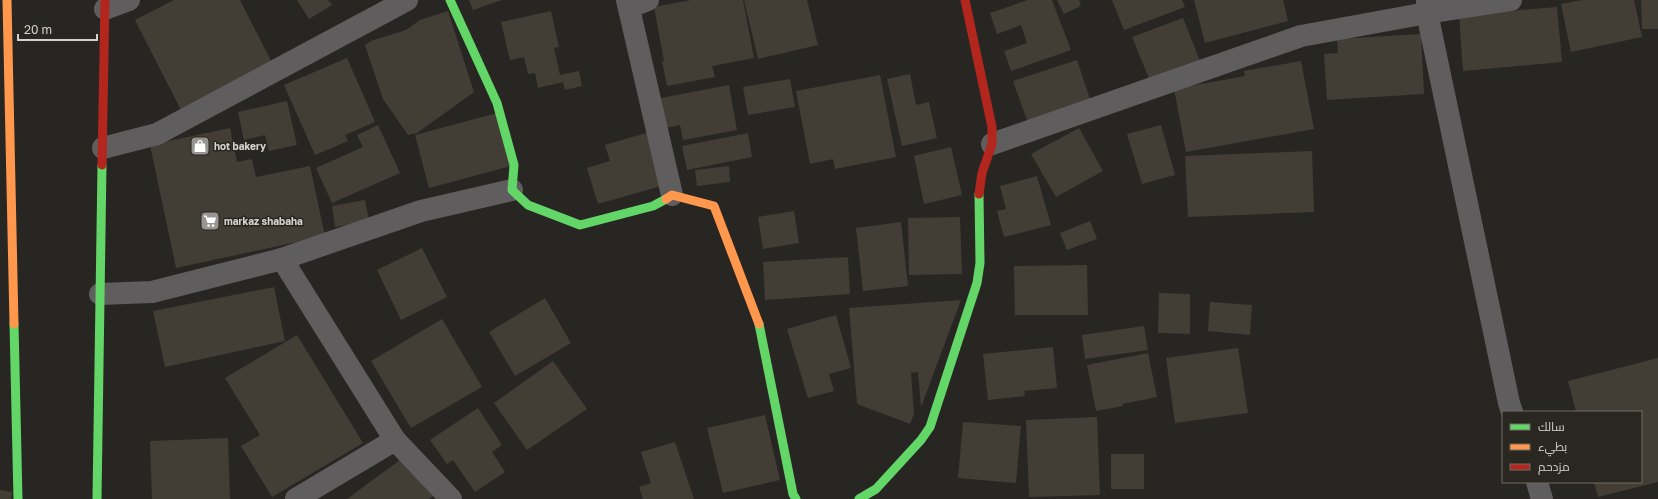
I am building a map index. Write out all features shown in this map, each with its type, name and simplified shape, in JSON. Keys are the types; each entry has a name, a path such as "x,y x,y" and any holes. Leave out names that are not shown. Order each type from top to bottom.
{"street":[{"path":"7,0 18,499"},
{"path":"97,499 105,5 129,0"},
{"path":"103,148 157,134 406,0"},
{"path":"450,0 497,102 514,165 512,190"},
{"path":"859,499 876,489 921,440 930,427 977,283 980,263 979,191 982,173 992,144 992,127 965,0"},
{"path":"992,144 1301,36 1427,6 1511,0"},
{"path":"635,2 672,195"},
{"path":"1427,6 1512,411"},
{"path":"100,294 152,292 282,259 421,211 512,190"},
{"path":"512,190 528,205 580,225 653,206 672,195 714,206 760,326 793,494 796,499"},
{"path":"282,259 396,440 451,499"},
{"path":"296,499 396,440"},
{"path":"1536,483 1542,499"}],"building":[{"path":"174,0 240,0 273,65 182,112 135,20"},
{"path":"297,0 328,0 332,5 309,19"},
{"path":"469,0 502,0 473,10"},
{"path":"691,0 743,0 754,58 712,66 715,77 667,86 654,7"},
{"path":"744,0 807,0 818,45 758,59"},
{"path":"1028,0 1052,0 1071,50 1011,71 1004,51 1027,43 1021,25 997,34 990,13"},
{"path":"1057,0 1079,0 1081,6 1064,14"},
{"path":"1112,0 1182,0 1185,7 1124,30"},
{"path":"1194,0 1283,0 1288,21 1205,43"},
{"path":"1582,0 1634,0 1642,37 1571,52 1561,4"},
{"path":"1641,0 1658,0 1658,29 1642,29"},
{"path":"1557,7 1562,62 1463,71 1459,15"},
{"path":"448,11 474,92 417,133 408,135 383,99 365,45 371,41 406,30 420,20"},
{"path":"551,11 559,47 554,48 560,75 579,71 582,86 565,90 563,82 538,88 535,73 528,74 524,57 510,60 501,22"},
{"path":"1183,18 1200,61 1150,81 1132,37"},
{"path":"1421,34 1424,94 1327,100 1324,54 1338,53 1337,39"},
{"path":"347,58 375,122 345,135 348,141 315,155 284,85"},
{"path":"1077,60 1092,105 1029,126 1013,81"},
{"path":"1301,61 1314,129 1186,152 1174,89 1245,76 1244,71"},
{"path":"910,74 916,105 929,102 937,138 902,146 887,79"},
{"path":"880,75 896,157 835,169 833,159 810,164 796,91"},
{"path":"790,79 795,107 748,115 743,87"},
{"path":"729,85 737,130 683,140 680,125 666,128 661,98"},
{"path":"287,101 297,145 269,151 265,135 244,140 238,112"},
{"path":"497,113 511,166 429,188 415,135"},
{"path":"378,125 400,173 332,203 316,168 363,147 357,135"},
{"path":"1161,125 1175,175 1142,184 1127,134"},
{"path":"230,128 237,162 252,159 256,177 310,166 325,236 176,268 150,145"},
{"path":"1079,128 1103,171 1056,197 1031,154"},
{"path":"653,131 668,184 598,204 587,168 610,161 605,145"},
{"path":"748,133 752,157 687,170 682,146"},
{"path":"951,147 962,195 924,204 914,156"},
{"path":"1312,151 1314,212 1188,217 1185,156"},
{"path":"729,166 730,182 697,186 695,170"},
{"path":"1037,176 1051,225 1004,237 997,211 1006,209 1000,186"},
{"path":"365,200 369,221 335,227 332,206"},
{"path":"794,211 799,243 763,249 758,217"},
{"path":"960,217 962,274 909,275 908,218"},
{"path":"1090,221 1097,239 1067,250 1060,233"},
{"path":"901,222 908,286 863,291 856,228"},
{"path":"422,248 447,297 401,320 377,270"},
{"path":"848,257 850,294 765,300 763,262"},
{"path":"1087,265 1088,315 1015,315 1014,266"},
{"path":"274,287 285,341 165,367 153,311"},
{"path":"1159,293 1190,294 1190,334 1158,333"},
{"path":"545,298 571,343 515,376 489,332"},
{"path":"961,300 921,407 918,372 911,373 914,414 910,424 857,404 849,308"},
{"path":"1210,302 1252,305 1250,335 1208,331"},
{"path":"836,315 851,368 829,374 834,391 808,398 787,329"},
{"path":"442,319 482,387 411,428 371,361"},
{"path":"1144,326 1148,350 1085,359 1082,335"},
{"path":"297,335 363,443 272,497 241,446 260,435 225,378"},
{"path":"1053,347 1057,388 1024,391 1025,396 988,400 983,354"},
{"path":"1238,348 1248,413 1175,423 1166,358"},
{"path":"1148,353 1157,397 1096,411 1087,365"},
{"path":"1658,358 1658,482 1598,497 1594,483 1642,483 1642,411 1576,411 1568,381"},
{"path":"553,361 587,409 527,450 494,403"},
{"path":"478,408 502,445 492,452 505,472 475,492 453,460 447,464 430,440"},
{"path":"765,415 780,480 723,493 707,428"},
{"path":"1097,417 1100,495 1029,497 1026,420"},
{"path":"963,422 1021,426 1016,483 958,478"},
{"path":"228,438 230,499 152,499 150,441"},
{"path":"675,442 694,499 643,499 639,487 651,483 641,452"},
{"path":"1111,454 1144,454 1144,489 1111,489"},
{"path":"404,457 433,496 429,499 347,499"},
{"path":"0,490 12,492 11,499 0,499"}],"traffic: fast":[{"path":"450,0 497,103 514,165 512,190 528,205 580,225 653,206 666,199"},
{"path":"97,499 102,165"},
{"path":"859,499 876,489 921,440 930,427 977,283 980,263 979,194"},
{"path":"14,324 18,499"},
{"path":"759,324 793,494 796,499"}],"traffic: slow":[{"path":"7,0 14,324"},
{"path":"666,199 672,195 714,206 759,324"}],"traffic: jam":[{"path":"102,165 105,0"},
{"path":"965,0 992,127 992,144 982,173 979,194"}],"place":[{"name":"hot bakery","path":"200,146"},
{"name":"markaz shabaha","path":"210,221"}]}
